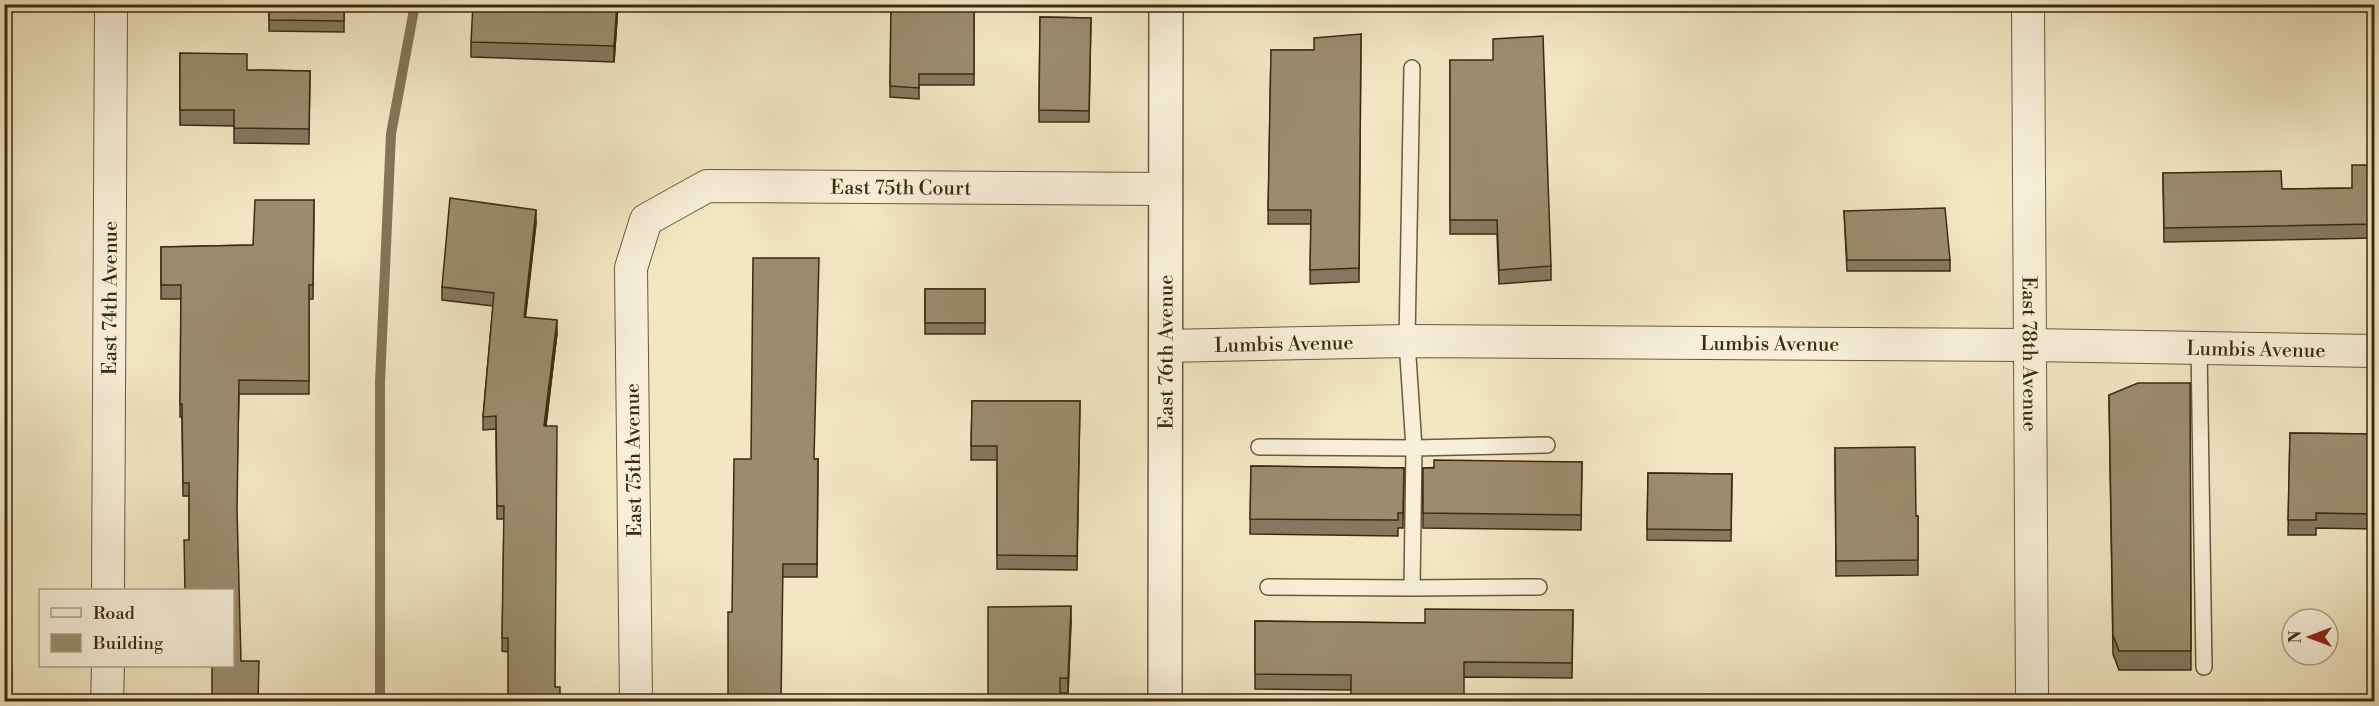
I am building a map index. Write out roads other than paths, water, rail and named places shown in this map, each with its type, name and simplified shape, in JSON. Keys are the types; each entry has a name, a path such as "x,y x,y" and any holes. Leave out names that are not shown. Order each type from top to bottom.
{"street":[{"name":"East 74th Avenue","path":"108,589 111,4"},
{"name":"East 76th Avenue","path":"1165,702 1166,4"},
{"name":"East 78th Avenue","path":"2028,4 2028,345 2032,702"},
{"name":"East 75th Court","path":"646,220 707,186 1166,189"},
{"name":"East 75th Avenue","path":"636,702 631,268 646,220"},
{"name":"Lumbis Avenue","path":"1166,346 1407,341 2028,345 2374,351"},
{"path":"107,702 108,667"}],"lane":[{"path":"1412,68 1407,341 1414,448 1412,588"},
{"path":"2199,348 2204,667"},
{"path":"1259,447 1414,448 1547,445"},
{"path":"1268,587 1539,587"}],"waterway":[{"path":"380,702 380,382 391,134 415,4"}]}
